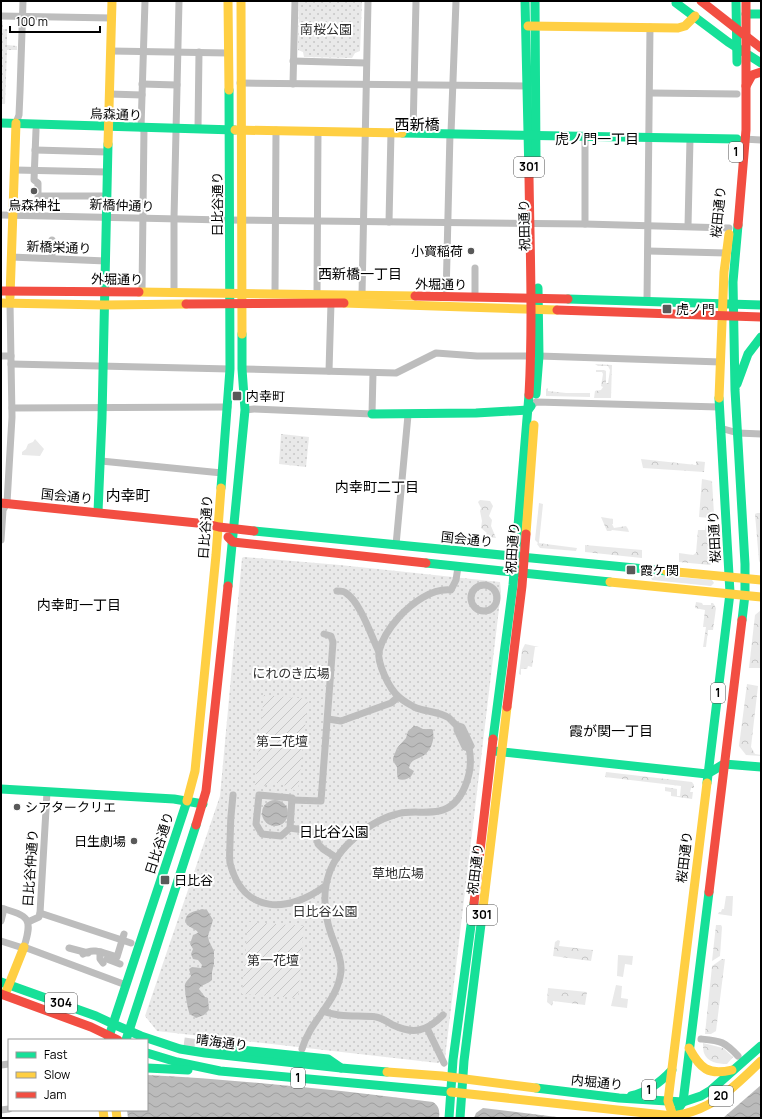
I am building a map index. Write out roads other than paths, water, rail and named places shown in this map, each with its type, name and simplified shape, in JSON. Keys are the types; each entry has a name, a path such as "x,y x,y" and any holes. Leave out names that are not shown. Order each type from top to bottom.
{"main road":[{"path":"98,512 103,407 107,152 112,1"},
{"name":"日比谷通り","path":"110,1039 113,1024 187,801 195,770 219,527 230,369 228,1"},
{"name":"日比谷通り","path":"126,1039 203,804 206,791 216,706 245,410 242,369 243,304 240,83 241,1"},
{"name":"祝田通り","path":"525,1 527,86 532,135"},
{"name":"祝田通り","path":"462,1093 462,1078 502,751 519,573 535,356 532,135 536,26 535,1"},
{"path":"703,3 725,12 731,10 740,1"},
{"name":"桜田通り","path":"672,1070 730,593 719,407 726,252 741,139 746,87 746,14 740,1"},
{"name":"桜田通り","path":"689,1048 718,819 746,578 735,390 733,282 741,139 737,94 737,30 740,1"},
{"path":"676,3 728,42 761,63"},
{"path":"703,3 761,48"},
{"path":"746,14 761,14"},
{"path":"526,26 678,28 685,26 695,16"},
{"path":"746,87 752,75 761,72"},
{"name":"烏森通り","path":"1,123 143,128 741,139"},
{"path":"6,303 6,291 11,257 16,124"},
{"name":"外堀通り","path":"6,291 275,293 534,298 761,305"},
{"name":"外堀通り","path":"6,303 105,305 331,304 761,317"},
{"path":"735,390 748,354 761,337"},
{"path":"372,414 408,415 476,413 531,406"},
{"name":"国会通り","path":"4,503 520,558 761,580"},
{"path":"219,527 233,542 342,555 761,597"},
{"name":"祝田通り","path":"452,1077 492,751 519,573"},
{"path":"720,673 735,675"},
{"path":"714,722 729,723"},
{"path":"492,751 707,774 724,764 761,767"},
{"path":"1,789 174,799 203,804"},
{"path":"702,817 718,819"},
{"path":"694,887 709,889"},
{"path":"690,916 705,917"},
{"name":"日比谷仲通り","path":"3,995 5,983 24,948"},
{"name":"晴海通り","path":"5,983 96,1016 129,1031 180,1049 341,1068 452,1077"},
{"path":"681,990 696,991"},
{"name":"304","path":"3,995 91,1027 110,1039"},
{"name":"内堀通り","path":"452,1077 619,1098 682,1102 701,1096 712,1090 761,1046"},
{"path":"221,1048 328,1059 341,1068"},
{"name":"1","path":"673,1116 682,1102 689,1048"},
{"name":"20","path":"689,1048 699,1065 714,1073 722,1074 734,1070"},
{"name":"晴海通り","path":"148,1053 177,1062 220,1071 462,1093"},
{"name":"内堀通り","path":"462,1093 673,1116 687,1115 709,1106 761,1061"},
{"name":"1","path":"148,1068 220,1071"},
{"name":"1","path":"619,1098 642,1093 654,1087 672,1070"},
{"name":"1","path":"672,1070 668,1101 673,1116"},
{"name":"301","path":"450,1113 452,1077"},
{"name":"301","path":"460,1114 462,1093"}],"street":[{"path":"16,124 19,115 23,1"},
{"path":"142,292 142,84 145,1"},
{"path":"174,292 178,1"},
{"path":"293,84 295,1"},
{"path":"362,295 368,1"},
{"path":"414,133 416,1"},
{"path":"446,297 450,133 456,1"},
{"path":"1,16 112,18"},
{"path":"647,301 650,27"},
{"path":"111,51 228,53"},
{"path":"198,128 199,52"},
{"path":"294,61 366,63"},
{"path":"240,83 527,86"},
{"path":"142,84 177,85"},
{"path":"650,93 737,94"},
{"path":"109,94 142,95"},
{"path":"36,130 34,180 38,183 38,196 107,196"},
{"path":"275,293 276,130"},
{"path":"317,294 316,221 318,131"},
{"path":"389,222 390,132"},
{"path":"584,224 585,137"},
{"path":"688,226 690,139"},
{"path":"741,139 761,140"},
{"path":"35,150 107,152"},
{"path":"14,170 107,172"},
{"name":"新橋仲通り","path":"1,215 106,216 230,220 648,225 729,228"},
{"path":"52,240 52,258"},
{"path":"648,251 726,252"},
{"name":"新橋栄通り","path":"11,257 106,261"},
{"path":"475,268 475,297"},
{"path":"1,540 12,408 11,356 6,303"},
{"path":"329,371 331,304"},
{"path":"242,369 396,373 436,353 477,356 535,356 721,362"},
{"path":"1,356 11,356"},
{"path":"11,364 230,369"},
{"path":"245,410 254,409 372,414 373,373"},
{"path":"531,406 719,407"},
{"path":"12,408 228,407"},
{"path":"396,544 408,415"},
{"path":"720,428 738,433 761,434"},
{"path":"101,462 222,472"},
{"path":"379,652 383,641 392,626 408,609 422,598 435,592 444,589 451,590 456,580 458,567"},
{"path":"302,1049 308,1034 333,998 339,985 341,966 336,945 327,920 324,896 325,886 337,858 346,845 359,833 385,818 399,813 438,811 447,809 460,796 470,770 469,748 471,746 468,736 462,727 458,727 448,718 436,713 416,708 398,697 385,675 380,662 379,652 366,622 352,598 345,592 337,591"},
{"path":"292,800 290,828 281,836 262,834 256,824 259,795 292,798 292,800 321,802 333,642 332,636 324,634"},
{"path":"328,719 342,721 391,703 398,697"},
{"name":"日比谷仲通り","path":"24,948 28,933 28,922 39,917 40,913 47,792"},
{"path":"232,795 230,821 230,862 237,880 246,892 263,903 271,905 284,905 305,899 325,886"},
{"path":"290,828 310,832 316,836 318,844 323,849 337,858"},
{"path":"1,921 3,908 21,914 28,922"},
{"path":"40,913 131,943"},
{"path":"83,954 89,950 93,950 117,958 124,934"},
{"path":"1,941 126,985"},
{"path":"69,948 120,964"},
{"path":"100,952 100,959 103,963"},
{"path":"323,1011 332,1015 378,1017 410,1031 427,1028 433,1025 443,1015"},
{"path":"427,1028 444,1064"},
{"path":"701,1039 718,1040 728,1044 738,1056"}],"water":[{"path":"414,726 423,729 432,729 432,742 427,753 411,763 409,768 414,771 412,775 409,778 400,780 398,779 397,767 393,761 393,758 397,748 406,738 408,731"},
{"path":"275,800 284,804 288,813 284,822 275,826 266,822 262,813 266,804"},
{"path":"202,909 207,910 213,920 208,936 214,951 214,964 212,980 199,989 205,997 208,998 209,1010 204,1015 196,1018 189,1012 185,984 191,976 189,969 192,967 201,968 202,965 198,960 193,959 191,954 193,949 190,944 193,935 198,933 187,925 185,921 187,915"},
{"path":"148,1075 362,1093 433,1102 439,1109 439,1118 128,1118 127,1111 148,1111"},
{"path":"761,1085 761,1118 723,1118"},
{"path":"483,1108 565,1118 474,1118 476,1113"}],"tunnel":[{"path":"184,1043 221,1048"}],"place":[{"name":"烏森神社","path":"34,191"},
{"name":"小寳稲荷","path":"471,251"},
{"name":"虎ノ門","path":"667,309"},
{"name":"内幸町","path":"237,396"},
{"name":"霞ケ関","path":"631,570"},
{"name":"シアタークリエ","path":"17,807"},
{"name":"日生劇場","path":"134,841"},
{"name":"日比谷","path":"165,880"}],"district":[{"name":"西新橋","path":"417,125"},
{"name":"虎ノ門一丁目","path":"597,139"},
{"name":"西新橋一丁目","path":"360,274"},
{"name":"内幸町二丁目","path":"377,487"},
{"name":"内幸町","path":"128,496"},
{"name":"内幸町一丁目","path":"79,605"},
{"name":"霞が関一丁目","path":"611,731"},
{"name":"日比谷公園","path":"334,832"}],"park label":[{"name":"南桜公園","path":"326,29"},
{"name":"にれのき広場","path":"291,673"},
{"name":"第二花壇","path":"282,741"},
{"name":"草地広場","path":"398,873"},
{"name":"第一花壇","path":"273,960"}]}
